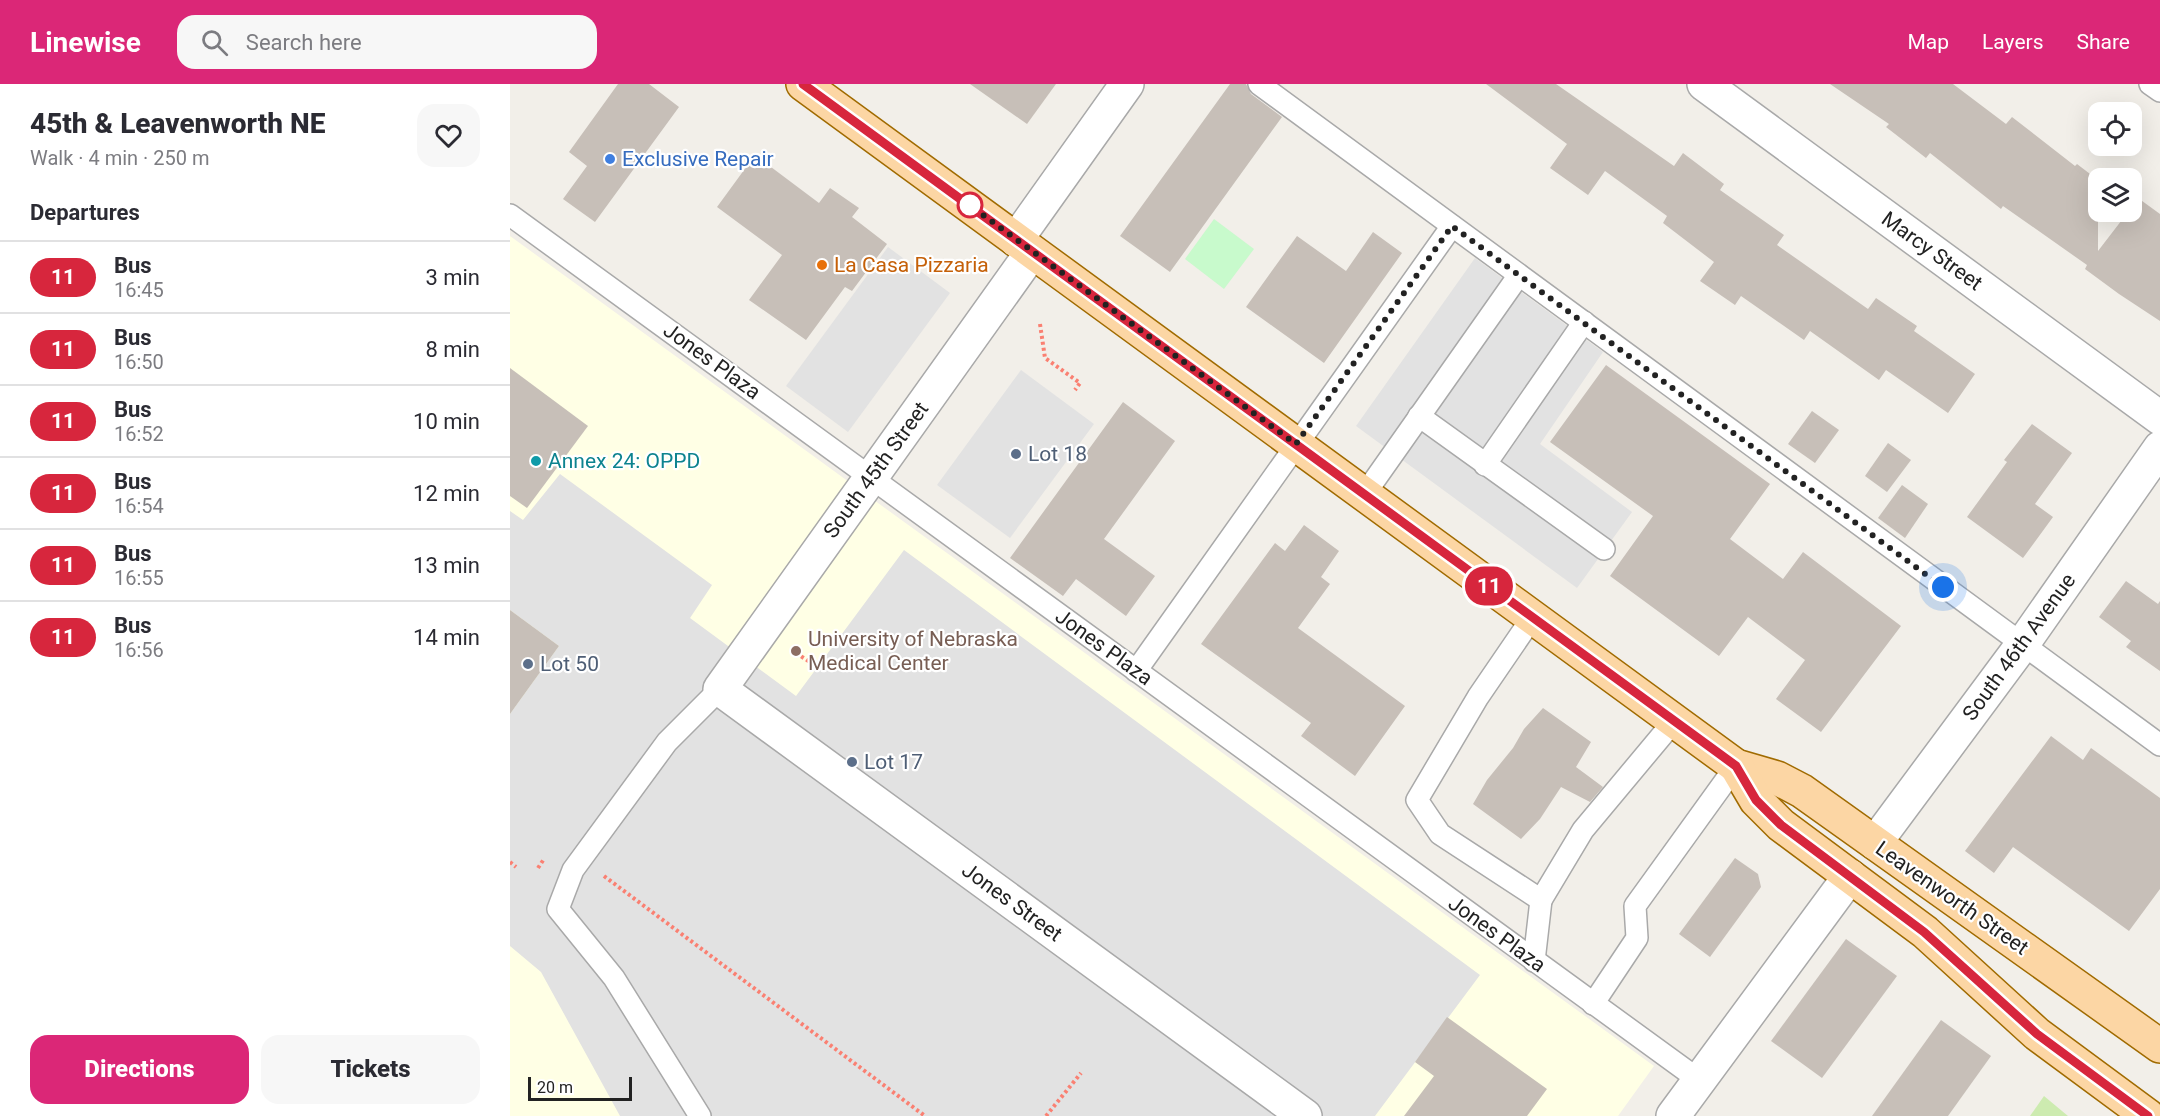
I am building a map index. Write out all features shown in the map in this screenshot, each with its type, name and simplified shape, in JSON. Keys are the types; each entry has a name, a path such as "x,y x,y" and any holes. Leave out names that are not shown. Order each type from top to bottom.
{"main road":[{"name":"Leavenworth Street","path":"803,84 1736,766 1778,778 1802,791 2160,1046"},
{"name":"Leavenworth Street","path":"1736,766 1756,800 1781,825 1924,932 2037,1034 2148,1116"}],"street":[{"name":"South 45th Street","path":"720,689 870,478 1024,246 1127,84"},
{"name":"Marcy Street","path":"1704,84 2160,418"},
{"name":"South 46th Avenue","path":"1875,843 2022,645 2160,448"},
{"name":"Jones Street","path":"720,689 1305,1116"},
{"path":"1672,1116 1850,876"}],"lane":[{"path":"1259,84 2160,745"},
{"path":"2150,84 2160,91"},
{"name":"Jones Plaza","path":"510,215 1699,1080"},
{"path":"1136,671 1452,226"},
{"path":"1364,495 1519,275"},
{"path":"1485,465 1584,322"},
{"path":"1419,416 1604,549"},
{"path":"1532,618 1478,697 1417,800 1440,834 1541,900"},
{"path":"700,1116 614,978 558,909 573,870 667,742 720,689"},
{"path":"1534,960 1541,900 1583,830 1674,721"},
{"path":"1593,1004 1636,938 1635,906 1736,766"}],"path":[{"path":"1040,324 1045,358 1080,383 1075,390"},
{"path":"791,650 821,669"},
{"path":"510,862 516,867"},
{"path":"596,870 925,1116"},
{"path":"1046,1116 1082,1073"}],"shaded area":[{"name":"Lot 17","path":"510,236 1654,1066 1618,1116 510,1116"},
{"path":"888,247 950,293 848,432 786,386"},
{"path":"1475,258 1603,352 1540,444 1632,512 1577,588 1356,426"},
{"name":"Lot 18","path":"1021,370 1094,424 1010,538 937,485"},
{"name":"Lot 17","path":"560,474 712,585 690,618 796,696 904,550 1480,975 1375,1116 620,1116 541,972 510,946 510,714 559,646 510,610 510,511 523,520"}],"green space":[{"path":"1214,219 1254,249 1224,289 1185,259"},
{"path":"2044,1096 2068,1116 2030,1116"}],"building":[{"name":"Exclusive Repair","path":"618,84 649,84 679,107 595,222 563,199 587,166 569,152"},
{"path":"970,84 1056,84 1027,124"},
{"path":"1230,84 1246,84 1251,94 1282,117 1170,272 1120,236"},
{"path":"1486,84 1556,84 1674,166 1683,153 1724,184 1720,190 1784,235 1777,245 1868,309 1876,298 1917,326 1914,331 1975,374 1948,413 1886,370 1879,380 1810,331 1804,340 1741,296 1735,305 1700,281 1714,262 1663,223 1667,216 1605,171 1588,195 1550,168 1567,144"},
{"path":"1830,84 1953,84 2006,124 2012,117 2075,166 2077,164 2088,172 2088,222 2098,222 2098,251 2120,222 2142,222 2142,201 2160,214 2160,321 2085,269 2087,265 2003,206 2001,209 1930,153 1926,158 1886,127 1889,124"},
{"name":"La Casa Pizzaria","path":"755,155 819,203 830,188 859,208 852,217 887,244 852,291 845,287 806,340 749,300 782,255 717,207"},
{"path":"1373,232 1402,253 1324,363 1246,307 1297,236 1346,271"},
{"path":"1606,365 1770,484 1730,539 1783,579 1803,552 1901,626 1821,732 1776,699 1805,660 1748,617 1719,656 1610,576 1653,516 1550,442"},
{"name":"Annex 24: OPPD","path":"510,368 588,426 527,508 510,496"},
{"path":"1123,402 1175,441 1104,539 1155,576 1126,616 1076,579 1063,596 1010,558"},
{"path":"1812,411 1839,430 1815,463 1788,444"},
{"path":"2032,424 2072,453 2035,504 2053,517 2023,558 1967,517 2007,462 2004,460"},
{"path":"1888,443 1911,460 1887,492 1865,476"},
{"path":"1902,485 1928,504 1905,538 1878,518"},
{"path":"1304,525 1339,551 1321,577 1330,584 1298,628 1405,706 1355,776 1301,736 1311,723 1201,644 1275,543 1285,551"},
{"path":"2126,581 2158,604 2160,601 2160,671 2126,647 2131,641 2099,617"},
{"name":"Lot 50","path":"510,610 559,646 510,714"},
{"path":"1543,708 1591,742 1576,767 1603,787 1590,802 1561,787 1540,819 1521,839 1473,804 1487,780 1513,748 1524,729"},
{"path":"2051,736 2083,760 2091,748 2160,798 2160,889 2129,931 2013,847 1994,873 1965,851"},
{"path":"1735,858 1758,874 1761,887 1710,957 1679,934"},
{"path":"1846,939 1897,976 1822,1078 1771,1041"},
{"path":"1447,1017 1547,1089 1527,1116 1404,1116 1434,1076 1415,1062"},
{"path":"1941,1020 1991,1056 1948,1116 1872,1116"}],"bus line":[{"name":"11","path":"803,84 1736,766 1756,800 1781,825 1924,932 2037,1034 2148,1116"}],"place":[{"name":"Exclusive Repair","path":"610,159"},
{"name":"La Casa Pizzaria","path":"822,265"},
{"name":"Lot 18","path":"1016,454"},
{"name":"Annex 24: OPPD","path":"536,461"},
{"name":"University of Nebraska Medical Center","path":"796,651"},
{"name":"Lot 50","path":"528,664"},
{"name":"Lot 17","path":"852,762"}],"route":[{"path":"970,205 968,204 1296,444 1452,226 1943,587"}]}
